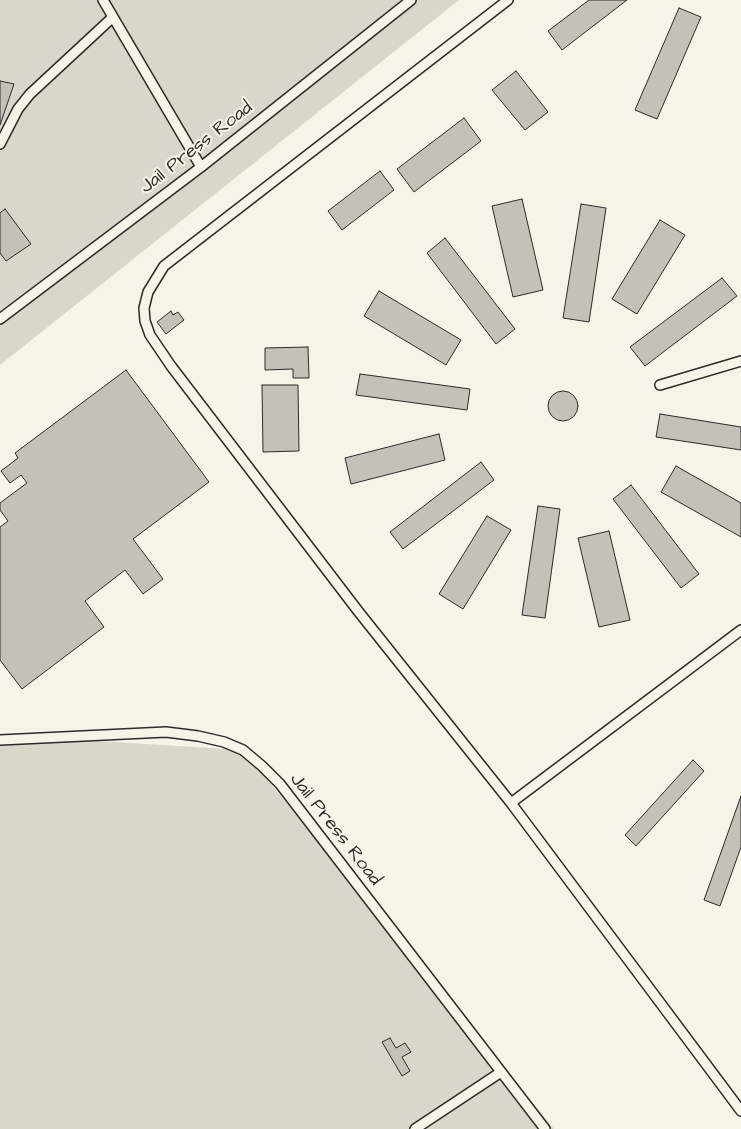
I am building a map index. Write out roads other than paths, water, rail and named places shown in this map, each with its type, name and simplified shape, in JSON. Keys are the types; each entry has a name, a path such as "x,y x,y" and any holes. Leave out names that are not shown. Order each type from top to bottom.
{"lane":[{"path":"104,0 201,167"},
{"name":"Jail Press Road","path":"0,319 201,167 411,0"},
{"path":"508,0 164,266 148,292 144,308 145,321 150,335 171,366 358,611 511,803 741,1111"},
{"path":"0,144 18,109 30,94 113,16"},
{"path":"660,385 741,362"},
{"path":"511,803 741,630"},
{"name":"Jail Press Road","path":"0,740 166,732 224,742 243,750 280,784 545,1129"},
{"path":"415,1129 501,1072"}]}
